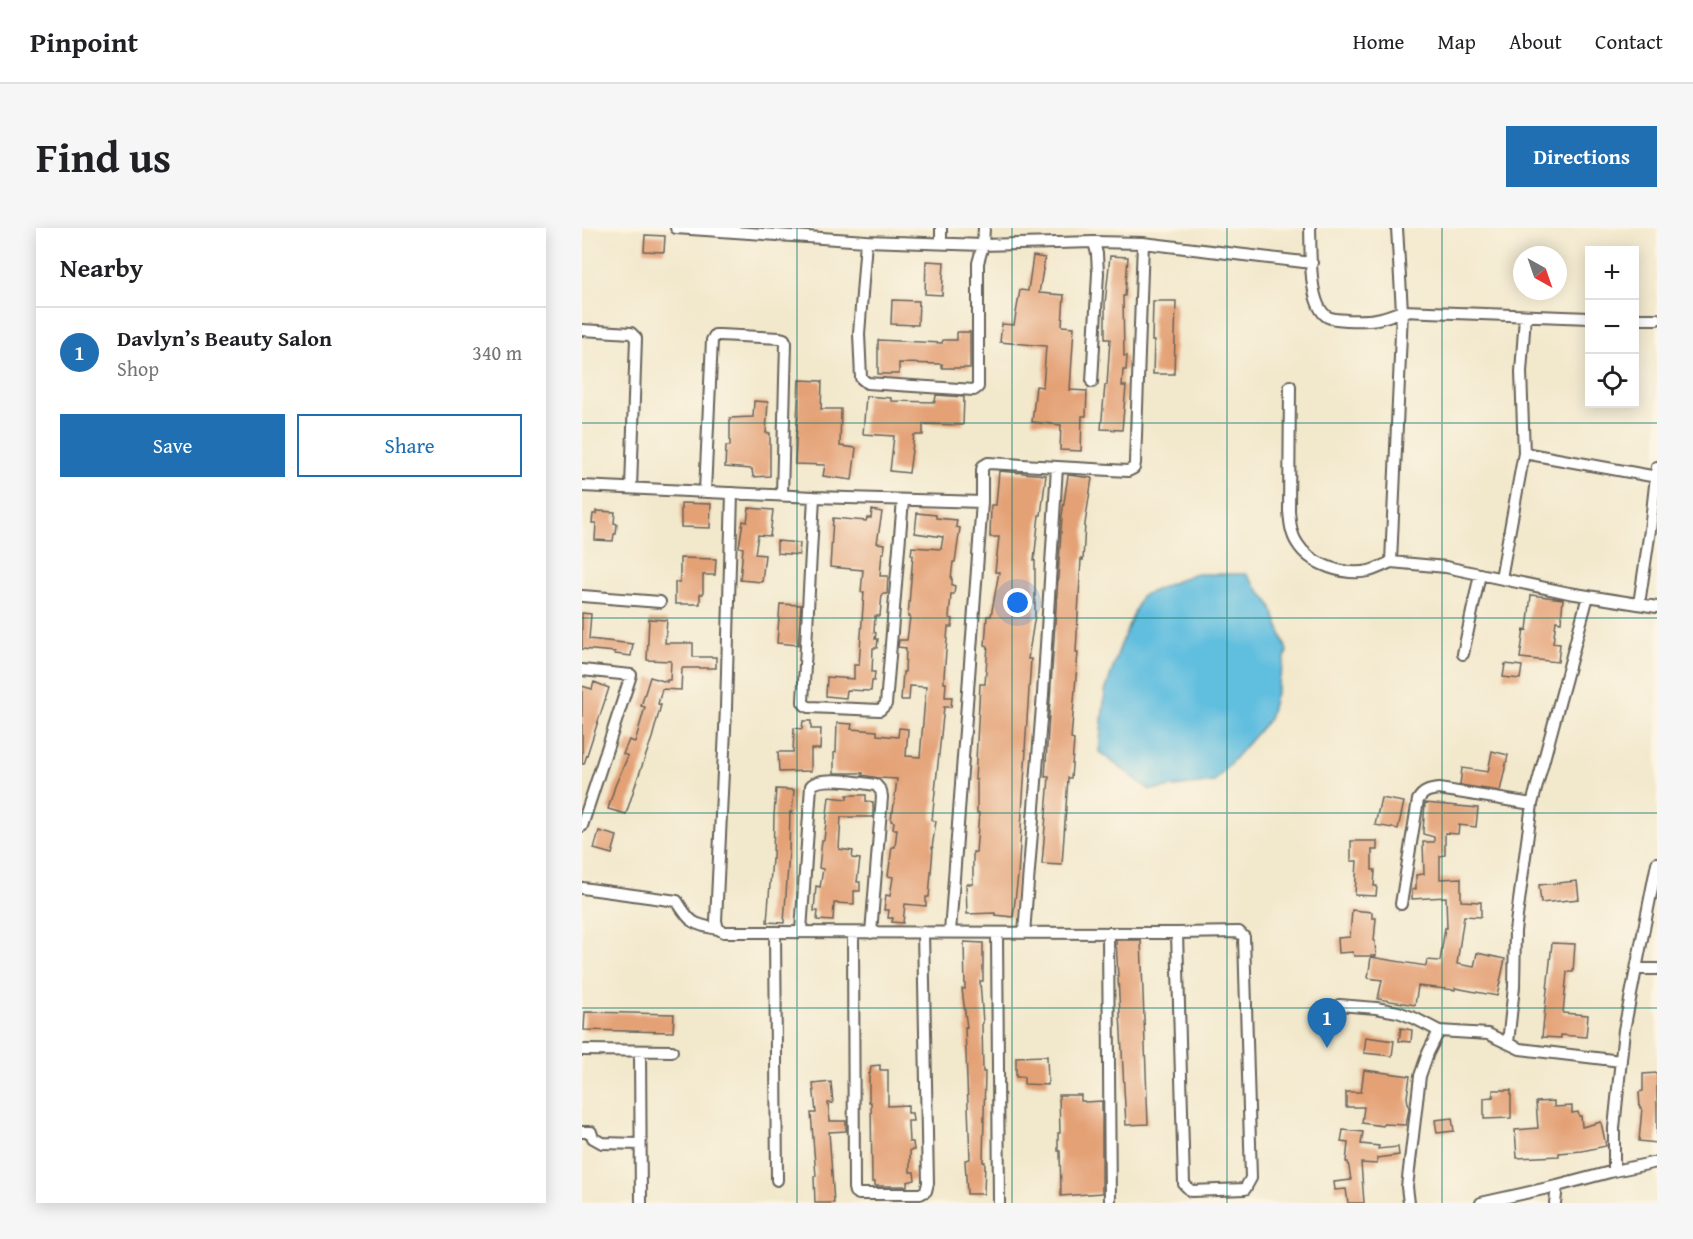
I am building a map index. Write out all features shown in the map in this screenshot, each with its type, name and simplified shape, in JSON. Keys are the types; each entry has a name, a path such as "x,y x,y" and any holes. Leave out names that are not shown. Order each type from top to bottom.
{"street":[{"path":"676,228 866,241 983,244 1143,243 1312,262"},
{"path":"941,228 941,242"},
{"path":"866,241 859,334 863,381 976,390 978,387 978,263 984,228"},
{"path":"1310,228 1314,295 1319,309 1335,319 1367,321 1402,311 1585,318"},
{"path":"1391,562 1402,311 1397,228"},
{"path":"1092,382 1098,273 1094,242"},
{"path":"950,932 983,466 988,463 1128,471 1134,468 1143,243"},
{"path":"1501,578 1524,453 1521,372 1525,316"},
{"path":"1639,319 1657,320"},
{"path":"582,330 630,333 636,338 631,488"},
{"path":"705,491 712,340 715,335 719,334 780,338 786,343 782,495"},
{"path":"1290,386 1289,511 1296,542 1308,557 1344,571 1370,571 1391,562 1446,567 1588,596 1657,607"},
{"path":"1524,453 1656,473 1639,604"},
{"path":"1024,933 1057,467"},
{"path":"582,486 982,502"},
{"path":"718,929 716,921 726,708 732,493"},
{"path":"814,497 803,702 809,707 880,710 886,704 903,500"},
{"path":"1463,654 1480,574"},
{"path":"582,596 660,602"},
{"path":"1508,1043 1514,987 1515,931 1532,804 1588,596"},
{"path":"582,670 631,675 582,826"},
{"path":"801,931 811,786 822,780 876,785 882,797 871,933"},
{"path":"1401,904 1418,800 1421,794 1428,790 1439,789 1532,804"},
{"path":"1614,1171 1614,1128 1624,1030 1657,863"},
{"path":"582,888 677,901 694,924 724,932 1239,932 1245,937 1251,1178 1245,1190 1191,1191 1184,1184 1178,933"},
{"path":"775,932 777,1180"},
{"path":"853,933 855,1192 859,1194 920,1194 926,1191 928,1183 923,932"},
{"path":"997,933 999,1203"},
{"path":"1108,933 1110,1203"},
{"path":"1636,969 1657,969"},
{"path":"1338,1005 1398,1012 1439,1031 1488,1034 1520,1049 1533,1052 1621,1061"},
{"path":"1409,1203 1407,1187 1420,1076 1439,1031"},
{"path":"582,1050 672,1051"},
{"path":"640,1051 641,1203"},
{"path":"582,1132 591,1132 592,1138 602,1143 640,1144"},
{"path":"1481,1203 1657,1162"},
{"path":"1555,1203 1557,1186"}],"water":[{"path":"1193,574 1246,574 1271,605 1287,651 1269,719 1214,782 1150,790 1099,752 1105,692 1121,644 1141,596"}],"building":[{"path":"645,235 665,236 664,252 644,251"},
{"path":"1033,256 1045,258 1039,293 1064,295 1062,326 1074,327 1070,390 1087,391 1086,416 1082,416 1081,451 1060,450 1061,425 1032,422 1036,386 1043,387 1046,346 1000,342 1002,324 1014,325 1020,290 1028,291"},
{"path":"1110,256 1128,257 1125,296 1123,296 1124,356 1127,356 1126,370 1123,370 1122,386 1126,386 1122,430 1101,429 1110,339 1105,339 1105,304"},
{"path":"926,261 944,262 942,295 925,294"},
{"path":"892,300 919,301 918,325 891,324"},
{"path":"1153,301 1176,301 1174,374 1153,374"},
{"path":"957,332 970,332 970,368 942,368 942,364 899,363 899,374 878,374 878,340 942,343 943,340 957,340"},
{"path":"799,380 822,381 821,409 841,409 840,446 856,448 852,480 823,476 825,465 795,464"},
{"path":"936,395 964,397 963,425 923,424 923,435 914,435 909,473 890,471 894,436 863,434 866,396 891,398 891,401 935,402"},
{"path":"754,401 768,402 766,433 770,433 770,476 753,477 752,469 725,467 726,446 730,446 730,418 753,417"},
{"path":"999,471 1046,475 1034,561 1035,615 1028,659 1031,659 1026,750 1018,876 1013,917 995,915 995,913 967,914 966,884 973,884 973,852 976,852 979,813 977,813 977,780 975,780 980,684 985,684 988,646 985,645 987,616 991,616 999,572 995,572 999,537 990,537 991,505 996,505"},
{"path":"1068,475 1092,478 1085,524 1083,560 1081,559 1076,652 1078,652 1071,739 1074,740 1071,778 1068,778 1062,865 1042,864 1049,777 1045,777 1062,516"},
{"path":"681,503 711,504 710,528 681,527"},
{"path":"749,508 773,510 770,536 758,535 755,554 765,555 762,582 740,580 743,548 739,547 743,521 747,522"},
{"path":"872,510 882,512 877,543 885,544 880,576 888,576 887,594 882,594 880,616 875,616 874,632 876,633 875,639 878,639 877,648 873,648 874,681 872,681 871,691 847,690 846,698 826,696 827,677 854,679 854,665 859,665 864,592 861,592 863,570 830,567 833,518 866,521 867,518 871,518"},
{"path":"596,511 615,512 614,523 617,524 613,541 595,540 596,523 592,523 593,514 596,514"},
{"path":"917,513 957,520 956,527 960,528 951,579 952,585 955,586 954,594 951,594 949,618 953,619 952,627 948,627 944,676 945,697 952,697 951,707 944,707 932,820 936,821 929,897 926,897 926,906 905,904 903,923 892,922 893,918 888,918 889,910 884,910 886,895 890,896 893,877 888,876 897,829 893,829 894,822 891,821 897,779 862,775 863,773 834,773 834,753 836,752 837,723 852,724 851,729 877,731 877,735 898,737 899,728 908,729 906,756 920,757 926,687 910,686 909,700 901,700 906,648 898,647 899,640 907,640 912,547 941,549 943,537 915,533"},
{"path":"777,541 800,543 799,555 777,553"},
{"path":"680,558 716,559 715,575 703,575 703,594 700,594 700,604 675,604 675,582 680,582"},
{"path":"1531,595 1563,599 1561,622 1556,621 1553,643 1560,644 1558,662 1520,658 1524,629 1527,630"},
{"path":"780,604 801,605 798,645 777,643"},
{"path":"582,613 591,614 589,639 633,644 631,656 582,649"},
{"path":"649,619 667,620 665,643 693,643 693,657 716,657 716,668 682,668 681,690 662,689 658,704 661,705 652,738 626,814 608,809 628,756 623,754 629,740 635,742 645,707 641,706 650,677 667,682 670,680 671,661 647,660"},
{"path":"1505,664 1522,666 1520,679 1503,677"},
{"path":"594,682 609,688 584,764 582,764 582,686 592,689"},
{"path":"803,721 811,721 811,729 821,729 820,749 811,749 811,771 779,772 778,752 793,752 794,728 802,729"},
{"path":"1492,751 1508,755 1500,791 1460,785 1462,768 1488,772"},
{"path":"776,789 794,790 792,813 790,812 784,923 767,922"},
{"path":"847,795 866,795 866,801 873,802 873,817 841,817 839,849 853,851 852,858 860,859 857,882 860,882 860,891 854,891 854,904 834,903 833,921 817,920 818,911 814,911 816,886 820,887 823,869 819,868 829,797 847,799"},
{"path":"1381,798 1404,802 1398,829 1375,825"},
{"path":"1425,803 1478,808 1476,827 1459,825 1458,834 1445,833 1445,855 1440,856 1440,879 1461,878 1461,901 1481,902 1481,917 1464,916 1457,964 1474,967 1477,953 1505,959 1497,996 1455,988 1455,990 1418,986 1415,1005 1378,999 1382,980 1368,978 1371,957 1426,966 1427,960 1440,961 1445,928 1447,928 1446,897 1412,899 1412,890 1416,889 1416,875 1424,874 1423,842 1434,842 1434,837 1423,834"},
{"path":"599,831 617,836 612,854 594,849"},
{"path":"1351,841 1377,841 1377,850 1372,850 1372,870 1375,870 1374,886 1377,886 1376,896 1355,895 1357,861 1351,861"},
{"path":"1577,881 1579,899 1541,903 1539,885"},
{"path":"1352,910 1372,912 1372,918 1376,918 1374,941 1376,956 1354,956 1353,952 1339,953 1338,938 1350,937"},
{"path":"1116,940 1141,940 1148,1124 1126,1125"},
{"path":"964,942 983,943 983,981 980,981 983,1072 985,1072 984,1194 967,1194 965,1160 970,1159 965,1027 967,1028 962,989 965,989"},
{"path":"1552,943 1575,944 1573,972 1567,972 1563,1013 1588,1015 1586,1037 1561,1035 1561,1038 1542,1037"},
{"path":"585,1012 674,1014 673,1032 584,1030"},
{"path":"1401,1028 1412,1030 1411,1042 1399,1041"},
{"path":"1366,1037 1394,1041 1392,1056 1364,1053"},
{"path":"1047,1056 1048,1085 1024,1084 1024,1077 1016,1077 1016,1057"},
{"path":"880,1065 880,1070 888,1070 888,1106 908,1105 908,1113 912,1113 913,1121 908,1121 909,1142 913,1142 914,1150 910,1150 910,1172 914,1172 915,1180 907,1182 907,1186 875,1186 875,1182 872,1182 869,1074 871,1066"},
{"path":"1364,1070 1410,1076 1406,1125 1384,1124 1383,1126 1362,1123 1364,1107 1346,1107 1346,1092 1361,1092"},
{"path":"1657,1073 1657,1143 1639,1141 1642,1108 1640,1108 1639,1092 1643,1091 1643,1074"},
{"path":"831,1082 833,1103 828,1103 830,1121 846,1121 846,1131 829,1132 834,1203 815,1203 814,1176 816,1176 811,1113 816,1113 813,1084"},
{"path":"1493,1090 1511,1090 1511,1118 1484,1119 1484,1098 1493,1097"},
{"path":"1059,1095 1081,1095 1081,1101 1085,1102 1102,1101 1102,1193 1061,1196 1060,1151 1058,1151"},
{"path":"1554,1101 1554,1107 1572,1106 1572,1113 1578,1112 1581,1116 1582,1127 1601,1122 1606,1146 1559,1153 1559,1156 1517,1158 1515,1130 1538,1128 1536,1102"},
{"path":"1452,1118 1454,1131 1437,1133 1435,1120"},
{"path":"1343,1130 1363,1132 1361,1144 1379,1146 1378,1149 1398,1147 1399,1155 1377,1158 1377,1164 1361,1163 1364,1203 1348,1203 1346,1189 1335,1190 1334,1182 1351,1180 1348,1162 1346,1162 1348,1143 1341,1142"}],"place":[{"name":"Davlyn’s Beauty Salon","path":"1327,1048"}]}
